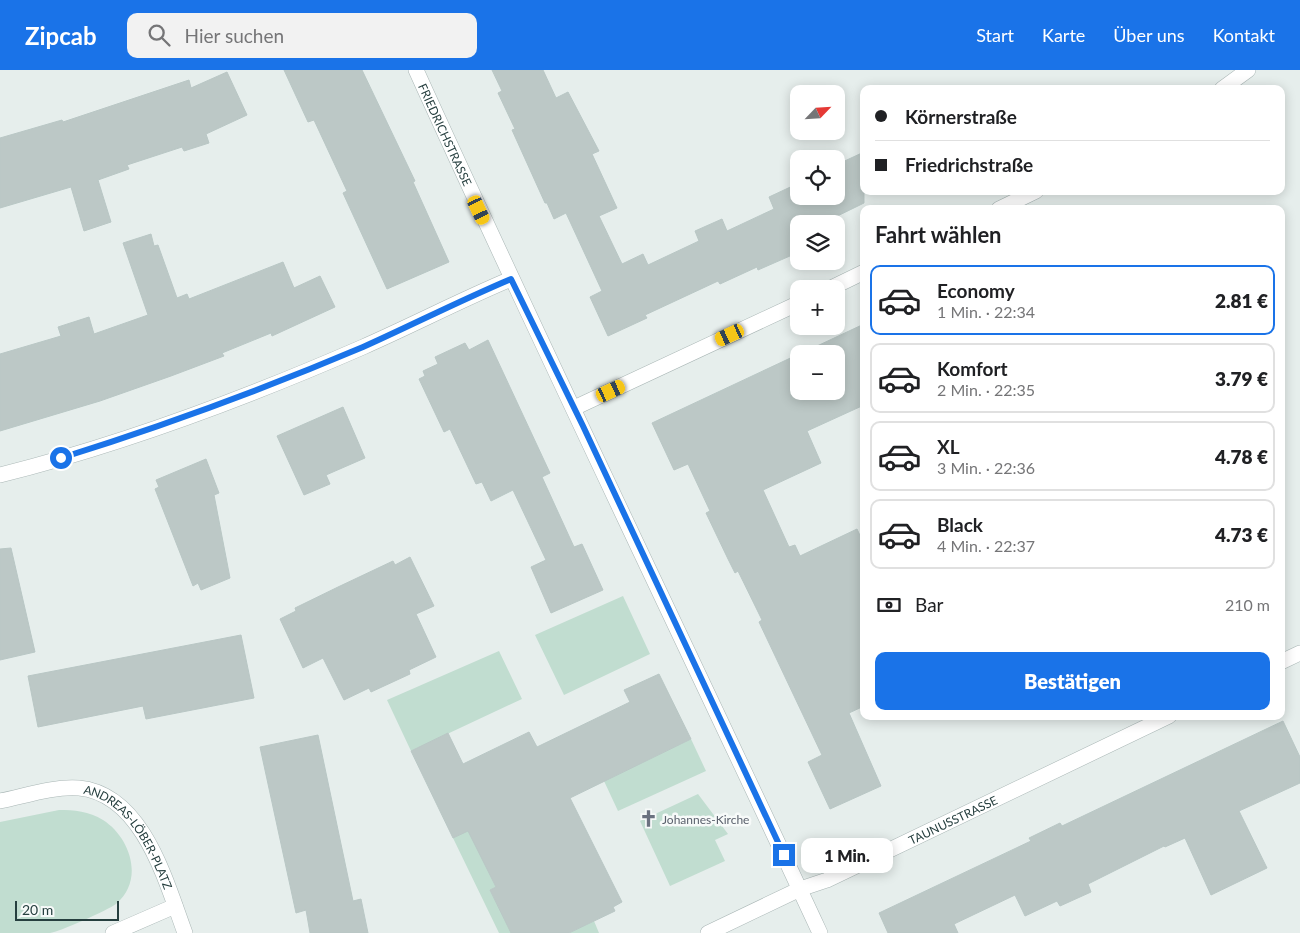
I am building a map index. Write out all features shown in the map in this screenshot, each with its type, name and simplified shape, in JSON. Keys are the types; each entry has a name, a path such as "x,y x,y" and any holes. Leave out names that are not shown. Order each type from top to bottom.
{"street":[{"name":"FRIEDRICHSTRASSE","path":"416,70 511,279 574,408 820,933"},
{"path":"1227,85 1248,70"},
{"path":"1007,205 1028,195"},
{"path":"845,281 860,274"},
{"path":"0,475 109,443 242,396 362,347 511,279"},
{"path":"574,408 790,307"},
{"path":"1285,660 1300,653"},
{"name":"TAUNUSSTRASSE","path":"708,933 800,890 827,880 1161,720"},
{"name":"ANDREAS-LÖBER-PLATZ","path":"0,801 77,788 92,790 109,797 122,806 142,830 175,906 113,933"},
{"path":"175,906 185,933"}],"green space":[{"path":"623,596 650,654 564,695 535,635"},
{"path":"499,651 522,699 411,751 387,700"},
{"path":"691,739 706,771 618,811 604,781"},
{"path":"698,794 728,834 715,840 725,861 670,886 640,821"},
{"path":"59,810 70,810 98,817 120,837 127,848 132,871 130,883 125,894 111,907 55,932 0,933 0,822"},
{"path":"487,821 485,864 496,887 490,890 510,930 515,933 499,933 453,838"},
{"path":"594,921 599,933 569,933"}],"building":[{"path":"284,70 362,70 415,181 413,182 449,262 387,289 343,193 347,191 314,120 308,122"},
{"path":"492,70 543,70 556,98 568,92 599,151 592,154 617,208 599,216 622,264 643,254 648,265 699,241 695,231 722,219 727,231 774,209 769,197 790,187 790,205 845,205 845,161 860,154 860,195 864,195 864,203 839,215 790,215 790,256 758,270 757,267 720,284 718,281 645,315 647,318 608,336 590,297 602,291 566,213 554,219 547,203 545,203 512,130 515,129 498,93 502,91"},
{"path":"227,72 247,115 206,134 209,143 184,151 182,147 127,165 129,169 98,180 111,222 84,231 71,187 0,208 0,138 62,120 63,122 189,80 191,88"},
{"path":"151,234 154,246 158,245 177,298 187,294 189,299 283,262 294,288 320,276 335,307 272,336 271,333 222,353 224,356 171,376 100,401 0,431 0,354 61,336 58,327 89,317 94,334 148,315 123,243"},
{"path":"860,326 860,407 807,431 821,463 763,490 789,547 795,545 800,556 857,529 860,535 860,708 849,713 881,786 830,809 808,762 822,755 759,622 762,620 738,571 735,573 706,513 710,511 688,464 674,470 652,423 790,358 790,400 845,400 845,345 819,345 841,335 845,335 845,333"},
{"path":"488,340 550,473 542,477 574,547 582,544 603,590 551,613 531,567 546,560 513,490 491,501 482,482 476,484 450,429 444,432 419,379 425,376 423,371 438,364 435,357 465,343 469,350"},
{"path":"343,407 365,458 326,475 330,484 304,495 277,436"},
{"path":"206,459 219,493 214,495 230,578 201,590 198,583 193,586 155,489 159,487 156,480"},
{"path":"11,548 35,652 0,660 0,549"},
{"path":"410,557 434,606 416,614 436,657 409,670 410,674 371,692 369,688 344,700 323,658 303,668 280,619 296,611 295,608 338,587 393,561 395,565"},
{"path":"241,635 254,698 146,719 143,706 38,727 28,676"},
{"path":"659,674 691,739 570,798 622,902 613,907 615,911 569,933 511,933 490,890 496,887 468,831 453,838 411,751 448,733 463,764 529,732 537,747 630,702 624,690"},
{"path":"1283,721 1300,757 1300,783 1239,811 1267,868 1211,895 1185,838 1164,846 1088,884 1091,892 1060,906 1057,901 1025,916 1015,895 954,924 958,933 888,933 879,913 1031,841 1029,838 1060,823 1062,826"},
{"path":"318,735 353,901 361,899 368,933 310,933 306,910 296,913 260,747"}],"place":[{"name":"Johannes-Kirche","path":"648,819"}],"route":[{"path":"61,458 187,416 278,382 362,347 511,279 583,426 784,855"}]}
